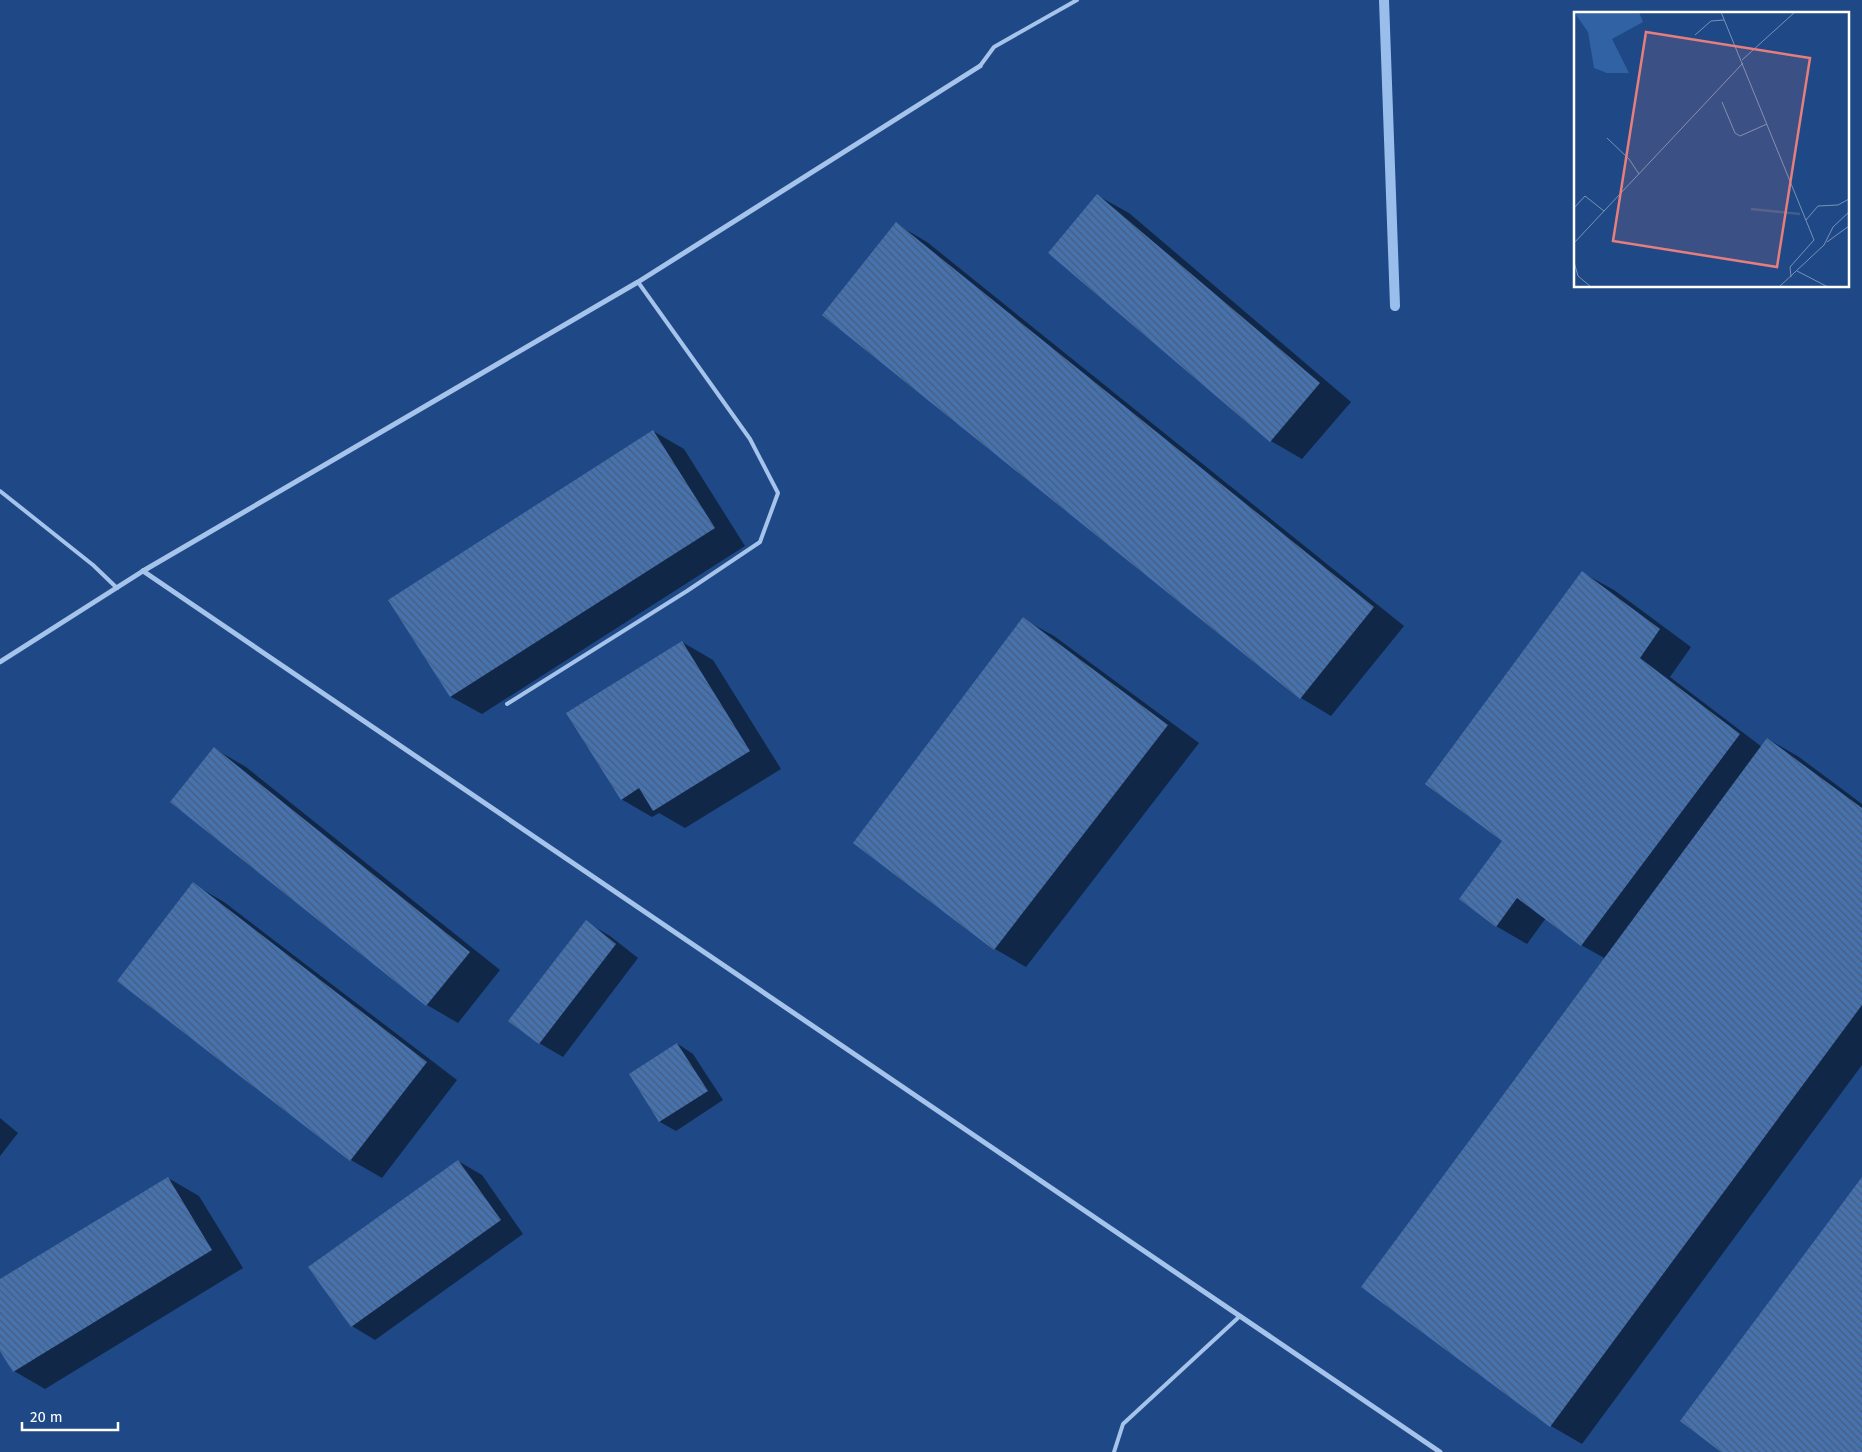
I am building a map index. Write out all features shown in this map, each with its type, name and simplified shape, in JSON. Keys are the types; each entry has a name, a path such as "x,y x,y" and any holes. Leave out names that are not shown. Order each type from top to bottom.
{"street":[{"path":"0,662 143,571 638,282 980,66"},
{"path":"143,571 1440,1452"}],"lane":[{"path":"980,66 994,47 1077,0"},
{"path":"507,704 687,591 760,542 778,494 750,439 638,282"},
{"path":"0,491 93,565 117,588"},
{"path":"1114,1452 1123,1424 1240,1316"}],"building":[{"path":"1097,194 1320,383 1270,442 1048,253"},
{"path":"896,222 1374,607 1300,699 822,315"},
{"path":"653,430 715,528 450,697 388,600"},
{"path":"1582,571 1660,629 1640,658 1740,734 1581,946 1517,898 1496,927 1459,899 1502,841 1425,784"},
{"path":"1023,617 1168,725 994,950 853,843"},
{"path":"682,641 750,751 653,811 639,788 621,800 566,713"},
{"path":"1767,738 1862,808 1862,1005 1550,1427 1361,1287"},
{"path":"214,747 470,952 426,1006 170,802"},
{"path":"193,882 427,1062 350,1161 117,981"},
{"path":"586,920 616,944 539,1044 508,1021"},
{"path":"677,1043 708,1091 659,1122 629,1074"},
{"path":"458,1160 501,1220 351,1327 308,1267"},
{"path":"168,1177 212,1250 13,1372 0,1351 0,1279"},
{"path":"1862,1177 1862,1452 1721,1452 1680,1421"}],"waterway":[{"path":"1384,0 1395,306"}]}
